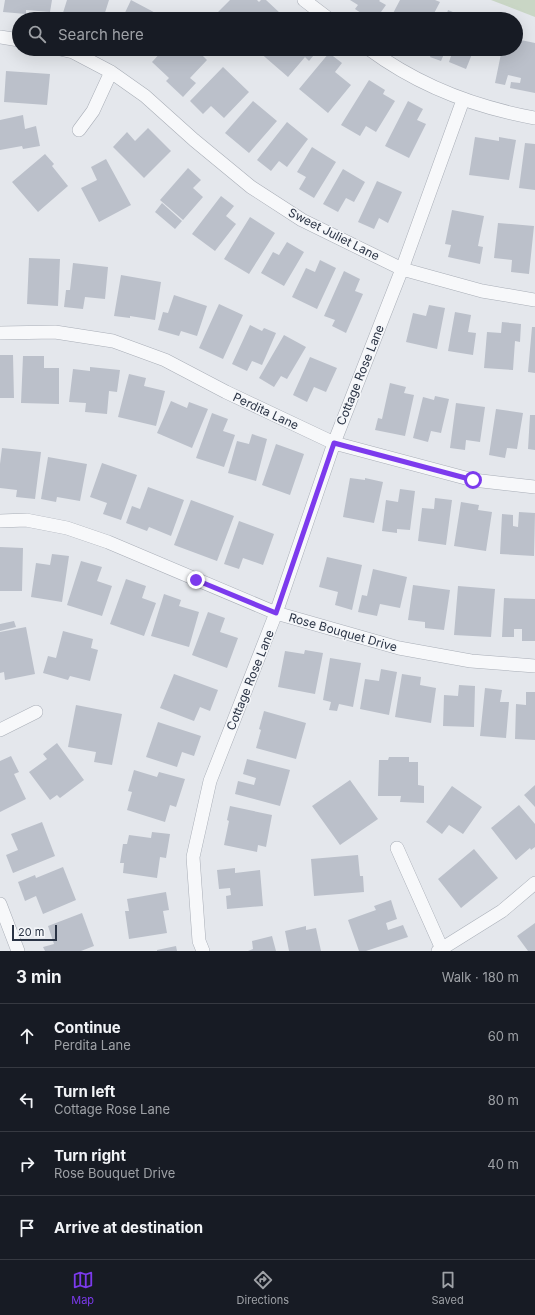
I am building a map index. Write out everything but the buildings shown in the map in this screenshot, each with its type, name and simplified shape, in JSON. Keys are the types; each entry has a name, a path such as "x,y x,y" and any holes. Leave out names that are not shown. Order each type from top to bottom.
{"street":[{"path":"304,0 320,12"},
{"path":"0,37 12,39"},
{"name":"Sweet Juliet Lane","path":"80,56 110,72 145,96 194,140 251,187 302,220 402,269 482,291 535,300"},
{"path":"379,56 425,83 463,100 513,114 535,118"},
{"path":"79,130 92,111 110,72"},
{"name":"Cottage Rose Lane","path":"203,951 199,941 193,857 210,781 276,613 334,443 402,269 463,100"},
{"name":"Perdita Lane","path":"0,332 55,332 113,341 165,360 226,392 334,443 473,480 535,487"},
{"name":"Rose Bouquet Drive","path":"0,521 26,520 67,528 108,542 276,613 399,648 471,661 535,666"},
{"path":"0,730 36,712"},
{"path":"397,848 440,950 502,910 535,883"},
{"path":"0,904 18,951"}],"green space":[{"path":"491,0 535,0 535,17"}],"route":[{"path":"196,580 276,613 334,443 473,480"}]}
